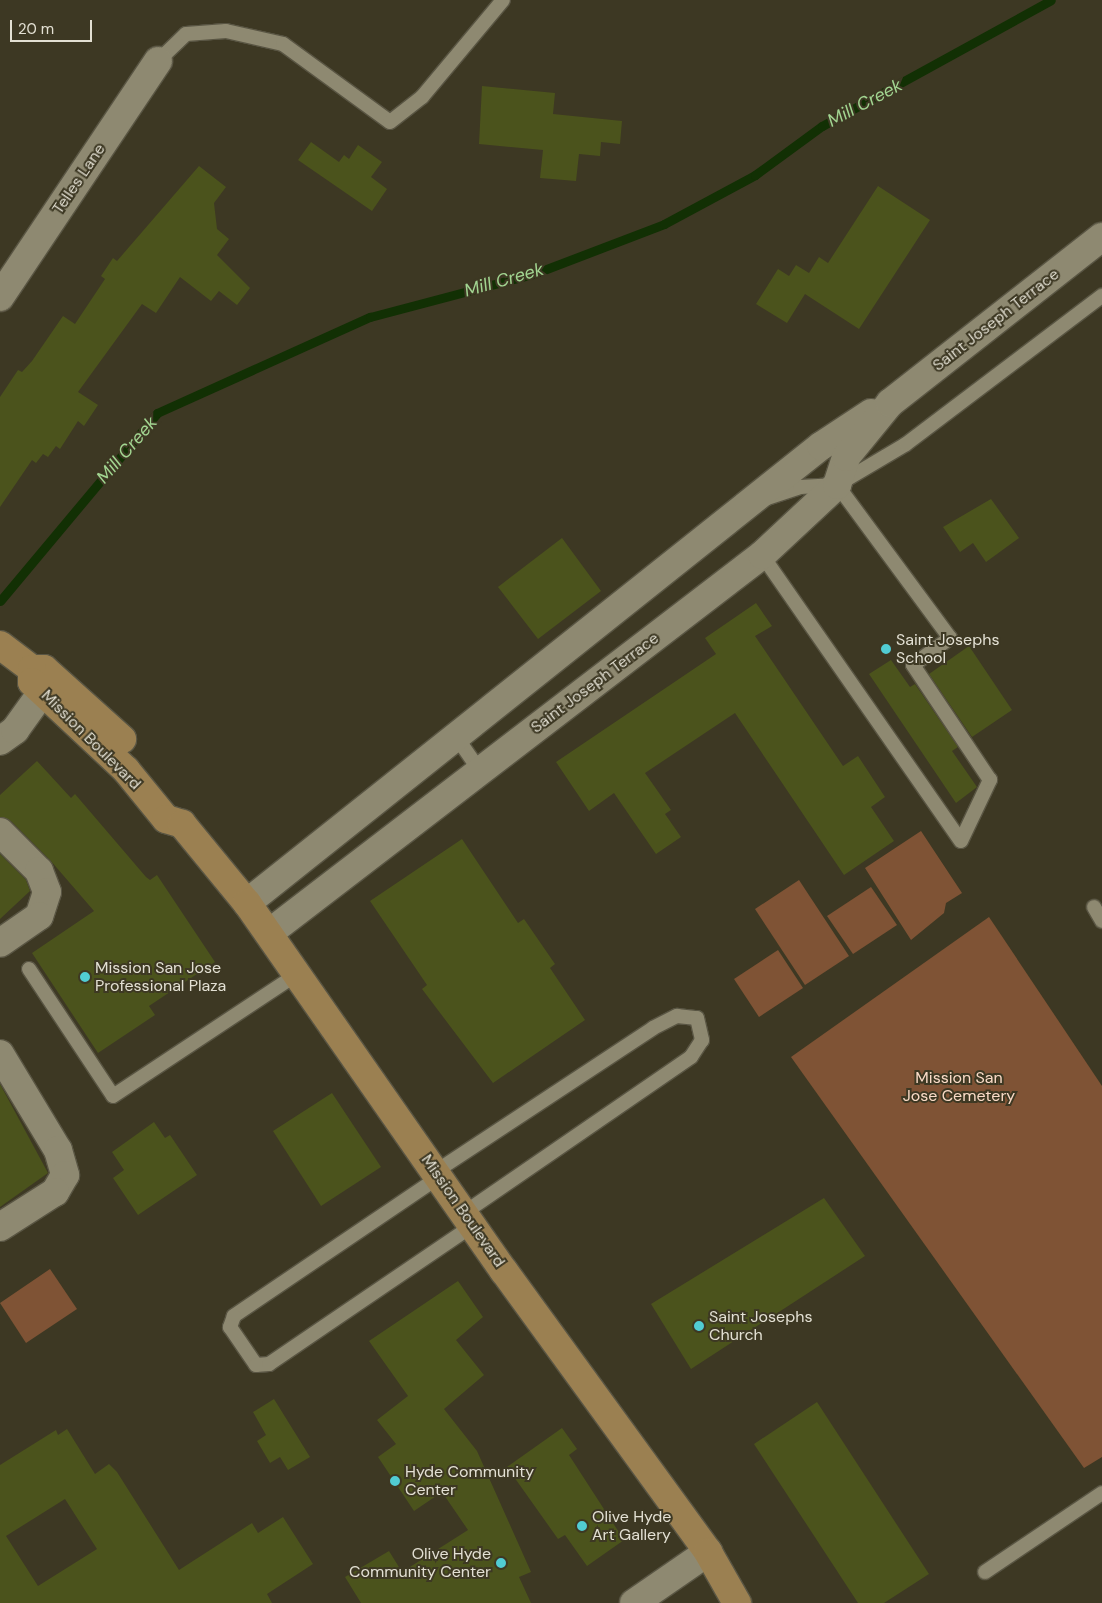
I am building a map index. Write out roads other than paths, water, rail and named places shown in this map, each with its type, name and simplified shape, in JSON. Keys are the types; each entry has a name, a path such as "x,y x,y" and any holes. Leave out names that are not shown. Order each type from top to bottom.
{"main road":[{"name":"Mission Boulevard","path":"3,647 37,680 44,669 135,752 180,809 182,824 247,903 269,933 468,1220 708,1552 737,1603"}],"street":[{"name":"Telles Lane","path":"0,297 158,61"},
{"name":"Saint Joseph Terrace","path":"247,903 455,735 746,505 858,420 890,403 1102,237"},
{"name":"Saint Joseph Terrace","path":"269,933 762,555 837,485 846,457 890,403"},
{"path":"0,741 16,730 37,680"},
{"path":"0,832 39,872 47,892 39,916 0,943"},
{"path":"0,1054 58,1150 65,1176 55,1192 0,1227"},
{"path":"634,1603 708,1552"}],"lane":[{"path":"158,61 186,34 226,31 283,44 390,122 422,97 503,0"},
{"path":"746,505 800,487 837,485 937,422 1102,296"},
{"path":"762,555 961,841 990,780 913,665 950,638 837,485"},
{"path":"455,735 480,771"},
{"path":"1094,907 1102,921"},
{"path":"28,968 113,1096 297,974"},
{"path":"677,1016 697,1018 702,1040 691,1057 268,1364 256,1365 230,1327 234,1316 437,1175 652,1028 677,1016"},
{"path":"986,1572 1102,1493"}],"waterway":[{"name":"Mill Creek","path":"0,601 157,413 370,317 536,273 664,224 755,175 822,126 1051,0"}],"place":[{"name":"Saint Josephs School","path":"886,649"},
{"name":"Mission San Jose Professional Plaza","path":"85,977"},
{"name":"Saint Josephs Church","path":"699,1326"},
{"name":"Hyde Community Center","path":"395,1481"},
{"name":"Olive Hyde Art Gallery","path":"582,1526"},
{"name":"Olive Hyde Community Center","path":"501,1563"}],"park label":[{"name":"Mission San Jose Cemetery","path":"959,1087"}]}
